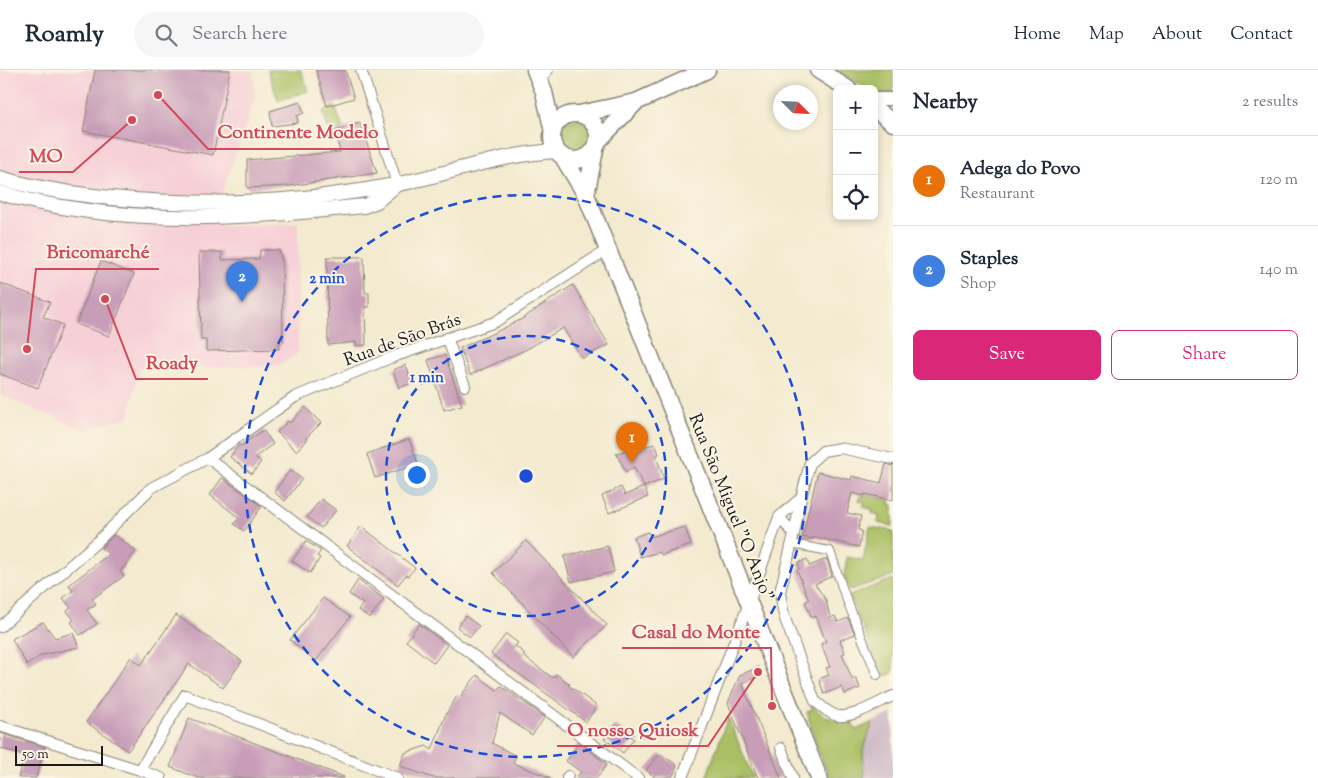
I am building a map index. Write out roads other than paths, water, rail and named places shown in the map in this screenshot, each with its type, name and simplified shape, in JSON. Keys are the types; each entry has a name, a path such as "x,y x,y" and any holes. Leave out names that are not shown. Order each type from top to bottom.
{"main road":[{"path":"556,144 559,121 575,114 636,102 707,70"},
{"path":"818,70 842,85"},
{"path":"541,78 575,114 592,121 598,134 586,195"},
{"name":"Rua São Miguel \"O Anjo\"","path":"541,78 556,144 586,195 819,778"},
{"path":"556,144 577,160 584,159 636,102"},
{"path":"878,111 893,123"},
{"path":"0,178 47,190 77,194 176,202 235,202 351,193 397,184 556,144"},
{"path":"0,193 75,209 163,217 234,217 364,206 377,201 397,184"}],"street":[{"path":"361,70 397,184"},
{"path":"878,99 893,98"},
{"name":"Rua de São Brás","path":"0,627 97,542 151,488 208,458 295,397 390,358 495,322 607,250"},
{"path":"447,338 464,386"},
{"path":"893,459 840,448 823,451 810,463 780,592 784,616 815,701 825,710 838,716 850,715 893,696"},
{"path":"208,458 638,778"},
{"path":"682,778 749,603 779,518 801,498"},
{"path":"779,518 793,539 830,551 844,593 877,675"},
{"path":"140,770 185,695 397,778"},
{"path":"0,726 161,778"},
{"path":"781,748 793,778"}],"place":[{"name":"Continente Modelo","path":"158,95"},
{"name":"MO","path":"132,120"},
{"name":"Roady","path":"105,299"},
{"name":"Staples","path":"242,302"},
{"name":"Bricomarché","path":"27,349"},
{"name":"Adega do Povo","path":"632,463"},
{"name":"O nosso Quiosk","path":"758,672"},
{"name":"Casal do Monte","path":"772,706"}]}
